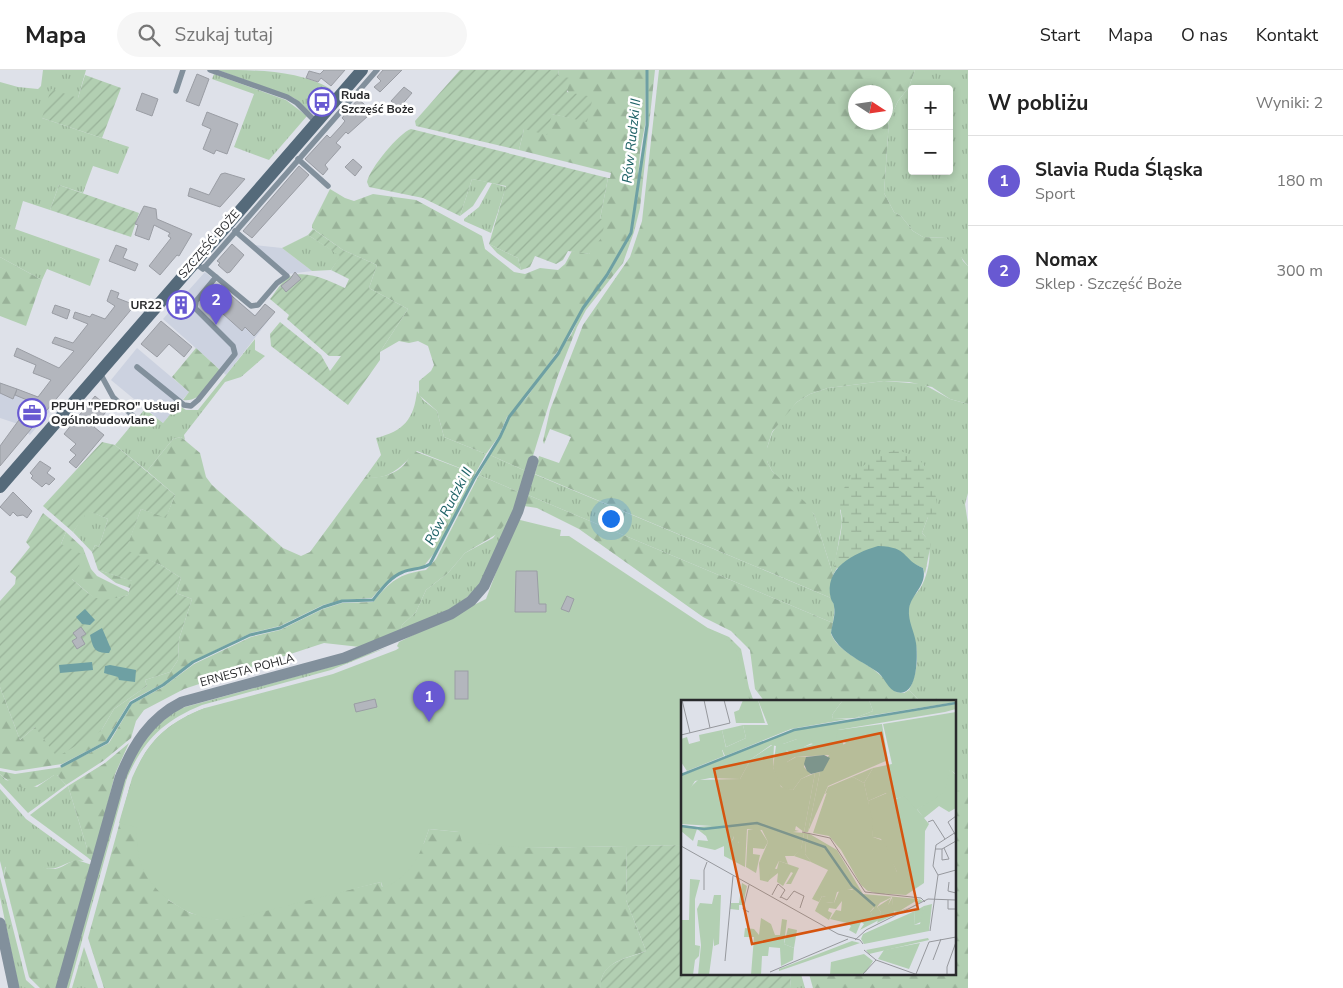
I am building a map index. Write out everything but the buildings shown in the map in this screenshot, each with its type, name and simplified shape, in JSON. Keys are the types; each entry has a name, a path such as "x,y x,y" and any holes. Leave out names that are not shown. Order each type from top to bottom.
{"street":[{"name":"SZCZĘŚĆ BOŻE","path":"0,487 99,371 199,264 316,122 362,70"},
{"name":"ERNESTA POHLA","path":"61,988 120,778 130,754 148,728 168,710 182,702 344,658 451,614 471,601 484,586 518,511 533,461"},
{"path":"0,923 14,988"}],"lane":[{"path":"176,91 183,70"},
{"path":"210,70 287,98 297,103 316,122"},
{"path":"236,231 287,276 255,306 245,303 199,264 236,231 377,70"},
{"path":"298,159 328,186"},
{"path":"137,367 184,405 191,406 198,400 235,354 233,346 195,308 197,298 216,277"},
{"path":"99,371 113,397 133,416"}],"shaded area":[{"path":"254,245 282,248 312,271 288,274"},
{"path":"205,272 255,315 265,304 275,312 226,375 163,319"},
{"path":"137,348 189,392 163,423 111,380"},
{"path":"0,383 45,399 54,406 30,435 18,424 0,418"}],"green space":[{"path":"43,70 86,70 78,98 42,118 129,147 118,174 93,166 83,193 59,185 50,210 23,201 15,229 100,259 90,286 47,269 42,280 0,257 0,82 18,87 38,89 41,86"},
{"path":"218,70 277,72 305,78 331,89 325,93 310,112 294,98"},
{"path":"460,70 559,70 558,76 570,78 567,92 593,97 587,122 552,114 547,135 524,129 519,150 416,126 415,121"},
{"path":"559,70 646,70 645,125 640,152 637,195 630,233 606,275 582,308 569,335 526,396 507,417 499,436 486,454 444,437 437,411 419,395 419,381 431,371 434,365 428,346 418,341 409,343 399,341 380,352 408,309 369,288 377,265 343,250 312,228 312,225 330,189 354,201 373,194 416,200 482,236 485,249 514,272 525,274 540,268 558,270 565,264 572,251 589,254 604,219 600,219 608,178 610,178 611,173 519,150 524,129 552,114 587,121 558,76"},
{"path":"648,70 655,70 640,208 634,232 623,263 586,310 577,327 557,378 528,472 490,455 509,417 527,397 571,335 583,309 608,276 631,234 638,195 642,152 648,125"},
{"path":"659,70 915,70 908,88 898,101 893,112 893,85 848,85 848,130 888,130 884,193 894,212 901,216 913,231 923,237 946,238 956,244 963,261 968,266 968,404 950,399 932,387 909,382 884,381 828,388 810,394 797,402 772,432 767,448 767,461 772,471 805,502 814,514 833,575 831,598 535,474 539,456 559,463 571,437 550,429 544,444 543,441 550,410 583,325 630,257 642,221"},
{"path":"915,70 968,70 968,266 946,238 923,237 913,231 901,216 894,212 884,193 888,130 893,130 893,112 898,101 908,88 908,175 953,175 953,85 910,85"},
{"path":"214,74 286,100 307,116 269,160 234,147 254,94 212,79"},
{"path":"85,75 121,88 102,138 42,118 51,89 78,98"},
{"path":"411,129 608,178 600,219 605,219 602,237 589,254 568,251 563,260 556,264 535,256 530,267 521,270 518,258 489,244 506,186 472,179 460,216 423,198 369,187 367,182 373,168 399,137"},
{"path":"472,179 488,182 473,206 460,216"},
{"path":"492,183 506,187 491,233 464,221 464,219 479,207"},
{"path":"59,185 139,213 131,237 50,210"},
{"path":"313,229 343,250 377,265 369,288 408,309 380,352 380,360 348,405 271,346 270,334 280,322 321,355 330,371 341,356 329,356 287,319 289,315 270,299 285,280 299,274 315,276 345,288 349,279 331,270 340,256 308,235"},
{"path":"308,235 341,256 331,270 312,271 282,248"},
{"path":"489,244 518,258 521,270 497,253"},
{"path":"0,257 42,280 26,326 0,316"},
{"path":"255,339 255,350 265,356 241,377 225,382 184,435 185,440 181,437 173,439 147,471 115,445 145,409 163,423 178,405 186,410 198,410"},
{"path":"196,348 220,370 205,391 195,398 183,400 189,392 172,377"},
{"path":"884,381 923,384 950,399 968,404 968,493 965,504 968,524 968,791 956,791 956,700 919,700 909,690 914,678 917,659 909,618 909,608 911,601 924,581 930,551 926,538 922,533 928,517 930,480 923,464 840,510 842,522 833,575 814,514 772,471 767,461 767,448 772,433 782,418 797,402 810,394 828,388"},
{"path":"417,391 423,400 437,411 444,437 486,454 475,474 417,451 388,475 381,477 366,476 381,455 376,438 394,432 406,422 416,401"},
{"path":"181,437 200,453 206,477 212,485 283,548 301,556 310,552 366,476 381,477 396,471 404,465 414,451 475,474 436,551 423,567 394,576 372,598 342,600 323,605 280,626 251,633 193,661 162,684 130,701 106,741 62,764 16,771 0,768 0,687 20,740 35,727 101,731 114,709 147,686 145,680 170,672 178,660 179,639 192,599 176,593 181,578 161,565 125,551 141,509 166,517 175,495 147,471 173,439"},
{"path":"102,442 115,445 175,495 166,518 141,509 126,550 161,565 181,578 176,593 192,599 179,639 178,660 170,672 145,680 147,686 114,709 101,731 57,757 35,727 20,740 0,687 0,601 15,584 16,577 10,572 30,547 26,542 43,513 66,532 61,544 84,555 72,579 86,592 97,598 109,599 128,595 132,581 98,570 92,552 95,545 99,547 108,519 88,511 73,532 43,506"},
{"path":"895,450 910,454 920,461 926,469 934,489 937,517 928,517 922,533 931,543 925,574 923,568 916,565 837,568 833,575 842,522 840,502 848,481 869,462"},
{"path":"490,455 528,472 521,493 479,475"},
{"path":"534,474 831,598 835,606 833,623 528,495"},
{"path":"479,475 521,493 511,516 497,534 465,553 448,573 426,590 416,612 402,625 401,632 360,647 324,643 184,689 144,710 136,721 131,738 103,761 66,785 57,775 54,775 33,787 21,787 0,774 0,771 15,774 62,767 109,743 132,704 163,687 194,664 251,637 280,630 323,609 342,603 373,602 390,584 402,576 426,570 436,559"},
{"path":"528,495 833,623 831,634 840,647 873,669 896,692 904,693 909,690 919,700 763,700 755,689 750,650 731,631 703,617 579,529 537,508 524,506"},
{"path":"87,510 108,519 99,547 95,545 92,552 73,532"},
{"path":"511,516 482,585 449,612 401,632 402,625 416,612 426,590 448,573 465,553 493,538"},
{"path":"516,519 561,530 560,536 569,536 735,646 749,700 681,700 681,845 529,848 462,842 459,832 429,829 418,857 407,872 383,888 381,882 242,917 219,920 206,918 181,908 159,892 143,870 137,846 136,827 119,823 138,767 155,739 184,717 205,708 333,674 396,650 399,648 397,646 399,642 486,599"},
{"path":"66,532 83,548 91,569 97,576 129,592 128,595 108,601 95,599 72,579 61,544"},
{"path":"98,570 133,581 130,588 116,583"},
{"path":"708,628 729,637 741,649 753,700 748,700"},
{"path":"388,647 331,670 202,705 176,718 156,733 140,753 127,778 69,988 65,988 123,778 148,733 178,709 330,667"},
{"path":"205,708 168,900 190,913 219,920 381,882 382,887 424,843 429,829 459,832 529,848 627,846 626,900 646,951 616,962 609,967 602,979 601,988 104,988 88,938 132,778 145,753 161,734 180,720"},
{"path":"129,743 115,774 93,862 87,857 87,848 68,786 105,763"},
{"path":"0,774 6,780 37,787 54,775 57,775 66,785 28,813 0,783"},
{"path":"68,786 87,848 87,857 30,815"},
{"path":"0,789 26,819 84,861 70,862 48,869 32,862 5,867 4,877 0,861"},
{"path":"968,790 968,988 813,988 810,976 956,976 956,791"},
{"path":"681,845 681,976 791,976 790,988 601,988 602,979 609,967 616,962 646,951 626,900 627,846"},
{"path":"14,853 25,856 49,869 55,869 77,860 92,865 57,988 40,988 29,977 4,877 7,858"},
{"path":"0,877 26,980 35,988 19,988 0,897"},
{"path":"84,947 98,988 72,988"},
{"path":"791,976 802,976 805,988 790,988"}],"water":[{"path":"878,546 900,551 916,565 923,568 924,574 909,609 909,618 917,649 915,676 908,690 902,693 894,691 879,673 839,645 831,633 835,612 830,588 836,570 850,558"},
{"path":"85,609 95,620 90,625 82,624 76,617"},
{"path":"102,628 111,649 109,653 97,651 91,640 90,635"},
{"path":"92,662 93,670 60,673 59,665"},
{"path":"110,665 136,670 135,682 119,680 118,677 104,673 105,666"}],"waterway":[{"name":"Rów Rudzki II","path":"62,766 107,742 131,703 163,685 193,662 250,635 280,628 323,607 342,601 373,600 386,584 398,574 430,564 474,479 500,437 509,417 558,354 583,308 607,275 631,233 647,125 647,70"}],"place":[{"name":"Ruda Szczęść Boże","path":"322,102"},
{"name":"UR22","path":"181,305"},
{"name":"Nomax","path":"216,325"},
{"name":"PPUH \"PEDRO\" Usługi Ogólnobudowlane","path":"32,413"},
{"name":"Slavia Ruda Śląska","path":"429,722"}]}
